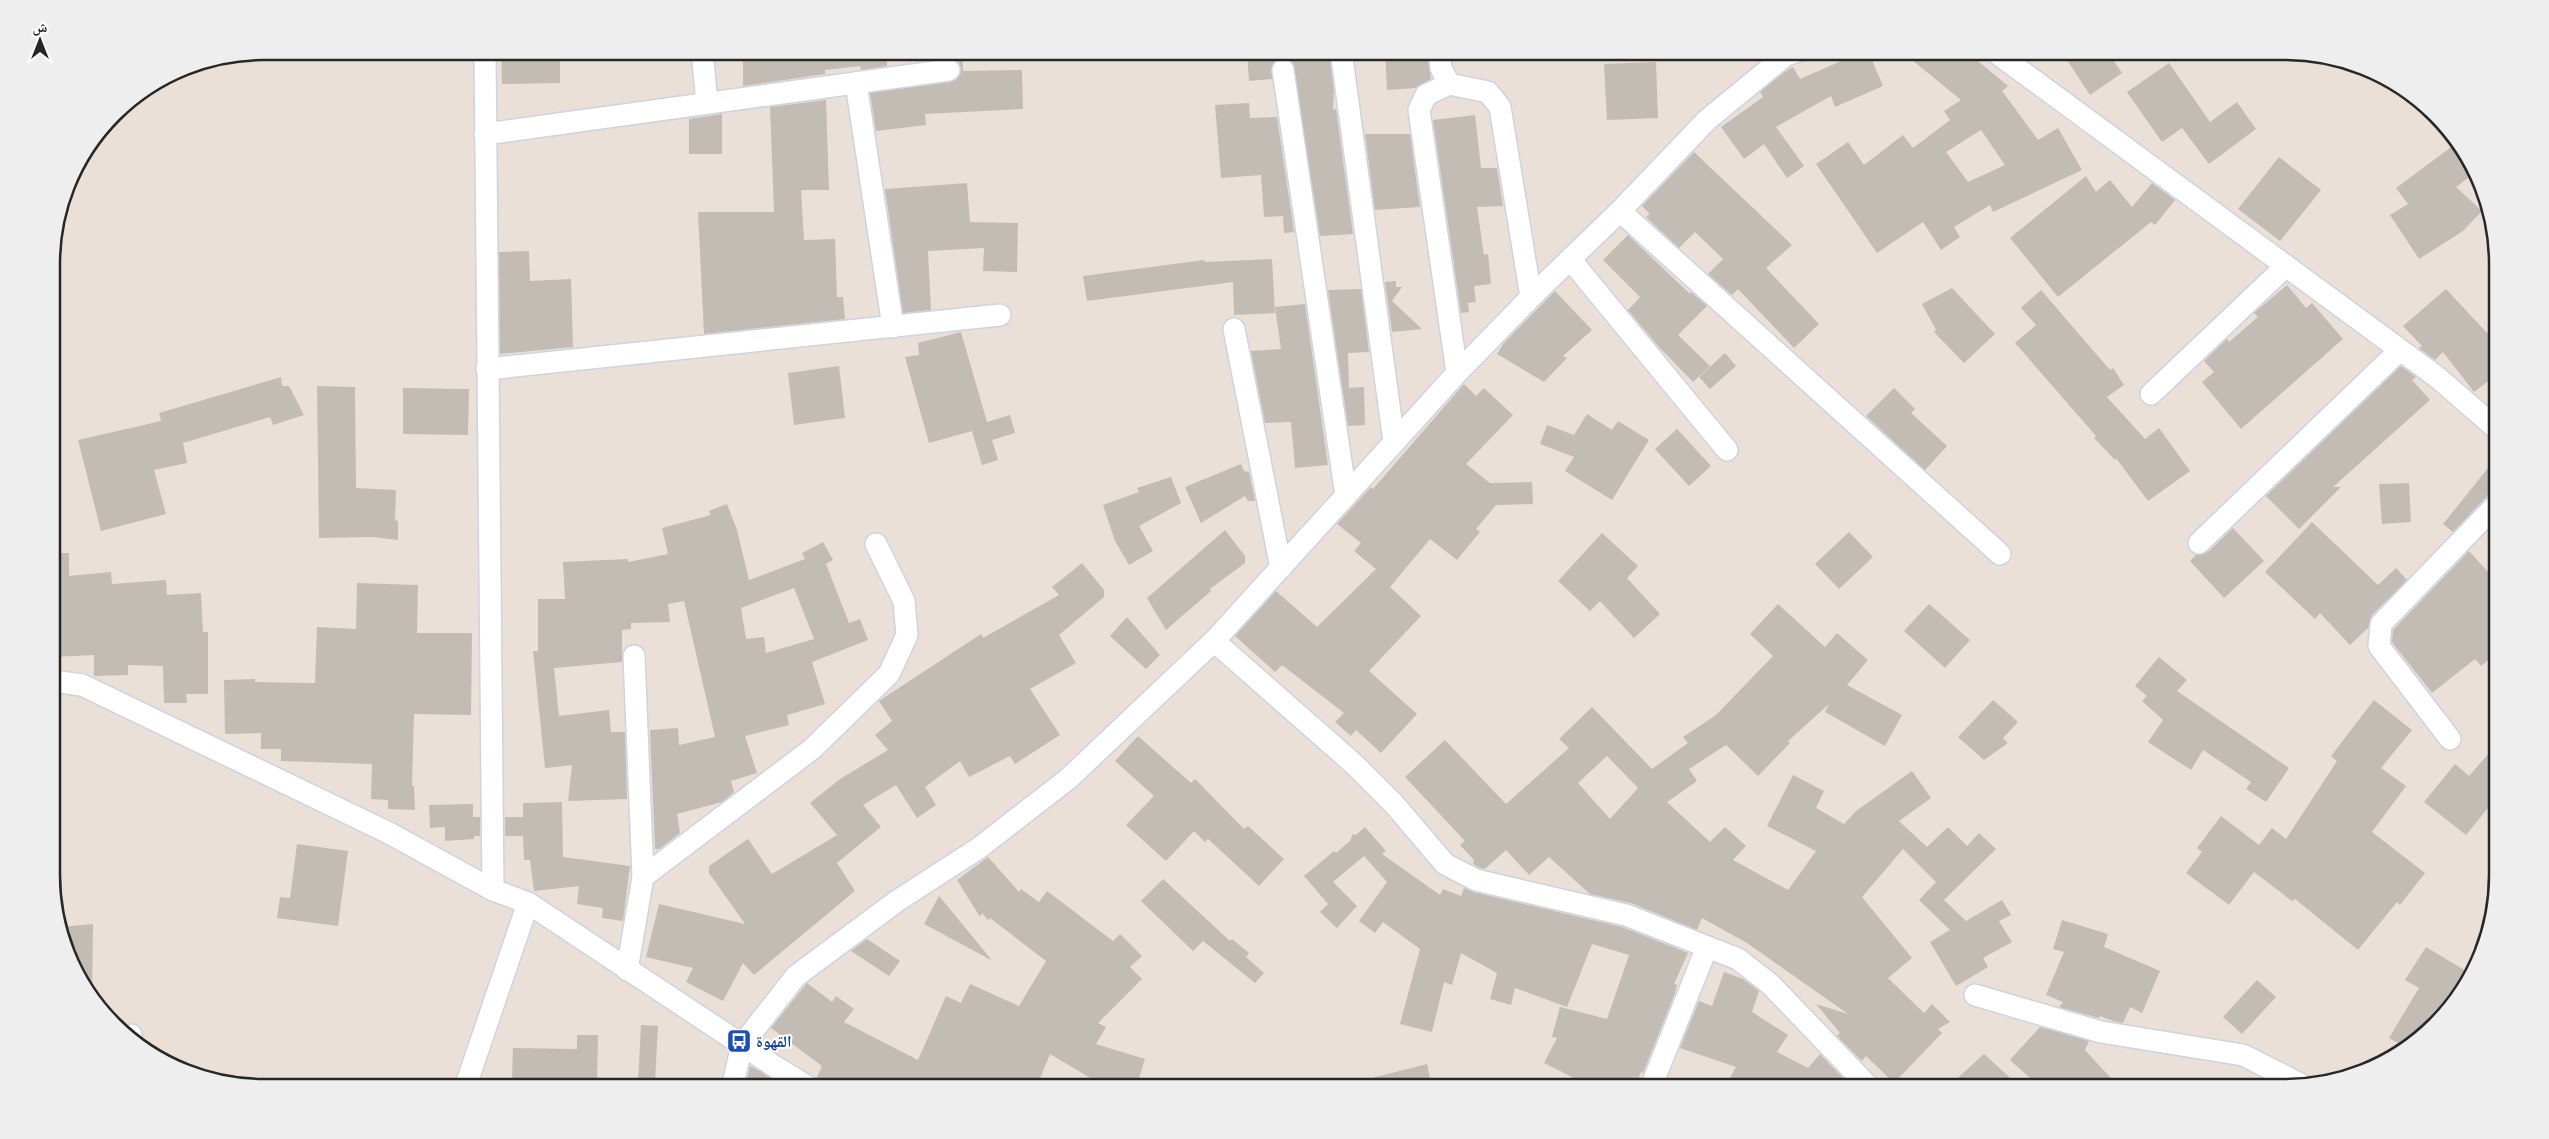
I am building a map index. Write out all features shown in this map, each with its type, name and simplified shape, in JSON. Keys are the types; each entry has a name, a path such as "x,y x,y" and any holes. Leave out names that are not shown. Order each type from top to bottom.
{"street":[{"path":"485,60 493,890"},
{"path":"703,60 708,103"},
{"path":"1342,60 1394,442"},
{"path":"1440,60 1441,68 1449,84"},
{"path":"734,1079 742,1045 796,976 897,901 980,848 1068,779 1214,641 1457,373 1531,297 1620,211 1708,120 1781,60"},
{"path":"2006,60 2437,377 2489,423"},
{"path":"485,134 949,70"},
{"path":"1283,70 1346,496"},
{"path":"856,83 893,326"},
{"path":"1457,373 1420,110 1426,95 1449,84 1488,92 1500,107 1531,297"},
{"path":"1620,211 2000,554"},
{"path":"1570,260 1727,450"},
{"path":"2151,394 2286,266"},
{"path":"487,369 1000,315"},
{"path":"1234,330 1280,568"},
{"path":"2199,543 2400,350"},
{"path":"2450,739 2379,646 2382,624 2489,512"},
{"path":"643,877 812,749 889,674 907,635 904,601 876,544"},
{"path":"1214,641 1355,766 1394,804 1445,864 1476,880 1626,915 1738,959 1770,984 1861,1079"},
{"path":"627,970 643,877 634,656"},
{"path":"60,682 82,685 389,833 493,890 528,903 627,970 646,980 796,1079"},
{"path":"468,1079 528,903"},
{"path":"1655,1079 1707,947"},
{"path":"1975,994 2101,1032 2242,1055 2290,1079"}],"building":[{"path":"501,60 560,60 560,83 502,84"},
{"path":"743,60 887,60 887,66 861,70 860,66 825,70 825,74 743,86"},
{"path":"954,60 962,60 963,71 1022,70 1023,109 925,114 926,125 876,131 870,93 951,82 960,75 959,62"},
{"path":"1248,60 1278,60 1272,65 1272,79 1249,81"},
{"path":"1289,60 1330,60 1334,91 1333,110 1336,109 1353,234 1320,236 1293,63"},
{"path":"1385,60 1428,60 1431,79 1416,88 1387,90"},
{"path":"1872,60 1883,86 1835,107 1831,96 1776,127 1804,166 1787,178 1764,144 1744,159 1721,127 1763,97 1760,92 1793,67 1800,79 1841,61"},
{"path":"1912,60 1977,60 2008,86 2002,91 2038,140 2058,128 2082,170 1993,212 1990,205 1954,227 1960,237 1941,250 1923,222 1877,253 1816,164 1848,142 1864,165 1903,135 1913,148 1950,120 1944,111 1961,100","holes":["1981,130 2005,165 1968,182 1946,152"]},
{"path":"2067,60 2113,60 2122,73 2090,95"},
{"path":"1656,62 1658,118 1607,120 1604,64"},
{"path":"2169,63 2210,122 2237,102 2256,129 2209,164 2182,128 2162,142 2127,92"},
{"path":"826,100 829,190 801,190 804,240 835,239 837,297 843,297 845,319 704,334 698,212 774,212 770,107"},
{"path":"1249,103 1250,118 1277,117 1294,232 1284,233 1283,216 1264,217 1261,175 1221,178 1215,105"},
{"path":"722,114 722,154 689,154 689,119"},
{"path":"1475,115 1481,168 1497,168 1503,206 1477,207 1484,255 1488,254 1491,284 1474,286 1476,302 1468,303 1469,312 1461,313 1433,120"},
{"path":"1365,134 1410,134 1420,207 1375,210"},
{"path":"2452,147 2469,177 2456,187 2482,211 2463,231 2419,259 2390,215 2408,204 2396,188"},
{"path":"1694,152 1792,245 1766,268 1819,324 1794,348 1738,289 1732,295 1708,274 1723,259 1695,232 1679,248 1646,217 1650,214 1642,206"},
{"path":"2279,157 2321,190 2280,241 2238,209"},
{"path":"2086,176 2096,192 2110,180 2132,207 2152,183 2175,200 2155,225 2151,222 2058,297 2010,238"},
{"path":"967,183 970,222 1018,223 1017,272 983,271 984,248 928,251 931,310 903,313 885,189"},
{"path":"1628,235 1690,294 1691,292 1707,306 1678,335 1710,366 1693,382 1659,347 1628,310 1640,297 1603,260"},
{"path":"529,251 530,281 571,279 573,347 500,354 499,252"},
{"path":"1272,259 1275,313 1234,315 1233,282 1087,301 1083,276 1204,260 1205,262"},
{"path":"1396,281 1396,287 1402,287 1392,301 1422,329 1392,332 1385,282"},
{"path":"2287,285 2306,308 2312,303 2343,339 2241,429 2202,382 2214,372 2204,361 2227,339 2229,342 2258,317 2254,313"},
{"path":"1952,288 1995,334 1964,363 1934,332 1936,330 1922,304"},
{"path":"1361,289 1369,352 1348,353 1349,388 1364,387 1365,425 1348,426 1328,290"},
{"path":"2446,289 2487,333 2489,331 2489,380 2474,392 2443,352 2435,360 2419,348 2422,346 2403,326"},
{"path":"2041,290 2110,370 2113,368 2124,385 2107,397 2145,439 2159,428 2190,471 2148,501 2116,458 2115,460 2094,438 2096,436 2015,343 2036,325 2021,308"},
{"path":"1555,291 1592,330 1563,356 1567,358 1544,382 1497,354 1503,344"},
{"path":"1305,304 1328,465 1295,468 1291,422 1265,423 1251,351 1281,349 1275,307"},
{"path":"961,332 987,422 1010,415 1015,433 992,440 998,460 982,465 972,431 929,443 905,357 919,355 918,343"},
{"path":"1725,353 1736,366 1710,389 1699,377"},
{"path":"839,366 845,418 794,425 788,373"},
{"path":"2401,366 2416,377 2412,380 2430,400 2333,487 2341,487 2299,529 2266,496"},
{"path":"281,377 282,386 289,386 304,415 273,425 270,417 183,443 187,463 154,470 166,514 101,531 78,440 161,421 159,413"},
{"path":"1464,384 1476,396 1484,388 1513,415 1466,464 1490,483 1532,482 1533,504 1496,505 1476,529 1480,532 1457,560 1430,539 1390,587 1421,616 1369,671 1417,714 1381,753 1356,730 1351,736 1335,722 1344,713 1282,665 1275,672 1235,636 1276,591 1317,627 1376,569 1354,551 1361,543 1337,524 1371,487 1373,489"},
{"path":"317,386 355,387 356,488 396,490 395,520 398,521 398,540 372,537 319,538"},
{"path":"403,388 469,389 468,435 403,434"},
{"path":"1894,388 1915,409 1911,413 1947,446 1925,470 1866,416"},
{"path":"1587,414 1612,430 1618,421 1649,440 1612,500 1565,471 1574,457 1540,444 1547,425 1574,435"},
{"path":"1677,429 1711,466 1689,486 1655,449"},
{"path":"1241,464 1244,471 1249,472 1255,501 1248,501 1245,496 1201,523 1185,487"},
{"path":"2489,467 2489,495 2453,532 2443,524"},
{"path":"1171,477 1181,503 1139,526 1153,551 1129,565 1115,541 1103,505 1139,492 1137,488"},
{"path":"2409,483 2411,522 2382,524 2379,484"},
{"path":"727,504 737,530 749,580 805,559 802,553 823,542 833,560 826,564 849,623 860,619 868,640 812,662 825,704 787,715 789,725 745,736 757,773 731,781 734,792 722,802 677,814 680,833 659,849 655,849 650,730 678,728 679,745 715,737 684,601 668,604 670,622 631,623 631,629 622,630 622,662 554,668 559,716 609,710 611,732 625,732 627,799 568,801 572,765 545,768 533,651 538,651 538,599 565,599 563,562 628,559 628,562 668,554 662,528 711,515 709,511","holes":["794,588 814,639 766,653 764,637 746,639 741,608"]},
{"path":"2312,522 2378,585 2396,568 2407,580 2372,615 2368,628 2350,645 2320,613 2315,619 2265,572"},
{"path":"2233,528 2264,561 2224,598 2190,561 2196,555 2208,552"},
{"path":"1225,530 1245,556 1245,563 1210,589 1211,591 1166,630 1147,598"},
{"path":"1849,532 1873,557 1839,589 1815,564"},
{"path":"1602,533 1638,566 1627,578 1660,614 1634,638 1600,601 1590,611 1558,581"},
{"path":"2469,551 2489,573 2489,659 2481,666 2475,659 2432,693 2392,642 2393,630"},
{"path":"60,553 69,553 69,576 111,572 112,584 166,580 167,595 201,593 203,632 208,632 208,694 186,694 187,703 164,703 163,666 128,665 128,675 94,676 94,655 60,657"},
{"path":"1082,563 1104,590 1104,597 1059,635 1076,663 1030,689 1060,735 1015,764 1010,756 969,777 960,761 925,787 936,805 917,818 896,785 863,805 881,827 837,863 855,891 754,975 743,963 723,1001 686,982 693,968 646,957 659,904 745,924 709,873 709,866 748,839 772,874 837,835 810,803 840,779 888,750 875,735 892,721 879,701 981,634 983,638 1059,595 1052,587"},
{"path":"357,583 418,585 417,633 472,633 471,715 414,714 412,786 414,786 415,810 388,809 388,800 371,799 372,764 281,761 281,749 261,749 261,733 225,734 224,680 255,679 255,682 315,683 317,627 356,629"},
{"path":"1778,604 1825,647 1837,633 1868,660 1847,685 1902,715 1885,746 1825,712 1829,704 1788,741 1790,743 1758,776 1726,745 1689,769 1697,781 1667,802 1710,842 1725,827 1746,846 1733,860 1788,890 1816,851 1767,826 1793,775 1824,791 1816,808 1844,824 1856,811 1912,771 1931,798 1899,821 1927,847 1948,827 1967,846 1979,833 1996,849 1944,900 1966,921 2002,900 2011,915 1999,921 2012,942 1983,958 1988,967 1956,986 1930,942 1950,930 1919,900 1936,882 1903,849 1862,897 1912,958 1888,978 1924,1013 1932,1004 1950,1022 1938,1029 1942,1033 1898,1079 1890,1079 1866,1056 1862,1061 1837,1036 1840,1033 1816,1004 1848,1014 1747,943 1702,918 1697,930 1631,903 1590,894 1549,857 1529,875 1506,850 1485,869 1473,864 1474,860 1460,845 1465,841 1405,777 1445,740 1506,804 1569,748 1559,739 1592,707 1652,769 1688,743 1683,737 1716,715 1773,656 1750,634","holes":["1607,756 1638,788 1610,819 1578,783"]},
{"path":"1929,604 1970,640 1945,668 1904,631"},
{"path":"1127,617 1160,655 1146,669 1110,636"},
{"path":"2159,657 2187,680 2177,691 2289,768 2266,802 2246,789 2251,782 2203,750 2191,770 2148,742 2163,720 2142,701 2147,696 2135,686"},
{"path":"1993,700 2018,722 2003,738 2008,743 1984,760 1958,737"},
{"path":"2374,700 2412,730 2381,768 2406,786 2372,832 2425,873 2400,905 2397,902 2358,950 2295,899 2292,901 2254,872 2229,905 2186,873 2202,852 2197,848 2221,816 2259,845 2272,828 2286,839 2337,761 2331,756"},
{"path":"1138,736 1191,783 1195,779 1244,829 1248,826 1284,859 1259,886 1208,839 1205,842 1194,831 1166,861 1126,825 1154,796 1115,761"},
{"path":"2489,753 2489,807 2466,835 2424,802 2455,764 2469,776"},
{"path":"562,802 563,857 630,866 623,921 602,918 603,908 577,904 579,886 534,891 530,860 524,860 523,836 505,836 505,817 523,817 523,803"},
{"path":"473,804 473,817 480,817 480,836 474,836 474,839 445,841 445,827 430,828 429,805"},
{"path":"1365,827 1386,851 1382,854 1440,895 1443,889 1461,896 1464,888 1473,892 1622,927 1688,953 1674,984 1677,985 1675,993 1643,1073 1641,1072 1638,1079 1576,1079 1544,1063 1557,1038 1552,1037 1560,1007 1607,1019 1629,955 1592,944 1567,1007 1515,988 1511,1005 1490,999 1497,973 1461,953 1452,985 1444,982 1432,1032 1400,1024 1420,949 1383,922 1375,933 1359,921 1387,882 1364,856 1333,882 1357,906 1337,928 1320,912 1328,904 1304,876 1334,851 1336,853 1350,841 1353,834 1356,835"},
{"path":"297,844 348,851 338,926 277,918 280,897 290,898"},
{"path":"988,857 1019,892 1021,889 1039,902 1047,891 1113,941 1120,934 1142,956 1130,967 1142,979 1098,1023 1106,1027 1096,1044 1145,1059 1139,1079 1092,1079 1050,1054 1040,1079 818,1079 822,1066 771,1028 807,983 832,1002 836,996 854,1009 844,1022 918,1060 946,996 961,1003 970,984 1019,1006 1046,961 990,918 988,920 982,913 980,917 957,880"},
{"path":"1163,879 1230,941 1232,939 1249,953 1246,957 1264,973 1255,983 1203,941 1193,951 1141,901"},
{"path":"939,896 991,959 991,960 924,924"},
{"path":"2062,920 2108,934 2104,947 2160,971 2142,1013 2130,1007 2123,1023 2059,1007 2063,1002 2046,995 2064,952 2053,949"},
{"path":"93,924 92,985 81,965 67,926"},
{"path":"867,939 900,961 889,976 851,951"},
{"path":"2426,947 2465,971 2438,1010 2420,1028 2400,1044 2389,1038 2419,988 2405,980"},
{"path":"1724,972 1743,979 1759,991 1752,1012 1788,1035 1777,1052 1808,1068 1820,1054 1844,1079 1729,1079 1736,1067 1680,1048 1699,1001 1712,1006"},
{"path":"2257,980 2276,997 2242,1034 2223,1017"},
{"path":"641,1025 658,1026 655,1079 638,1079"},
{"path":"2040,1027 2089,1041 2085,1050 2112,1079 2031,1079 2010,1060"},
{"path":"577,1035 598,1035 597,1079 512,1079 513,1048 577,1049"},
{"path":"1984,1054 2011,1079 1957,1079"},
{"path":"1427,1064 1430,1079 1368,1079"},
{"path":"750,1066 772,1079 747,1079"}],"place":[{"name":"القهوة","path":"739,1041"}]}
